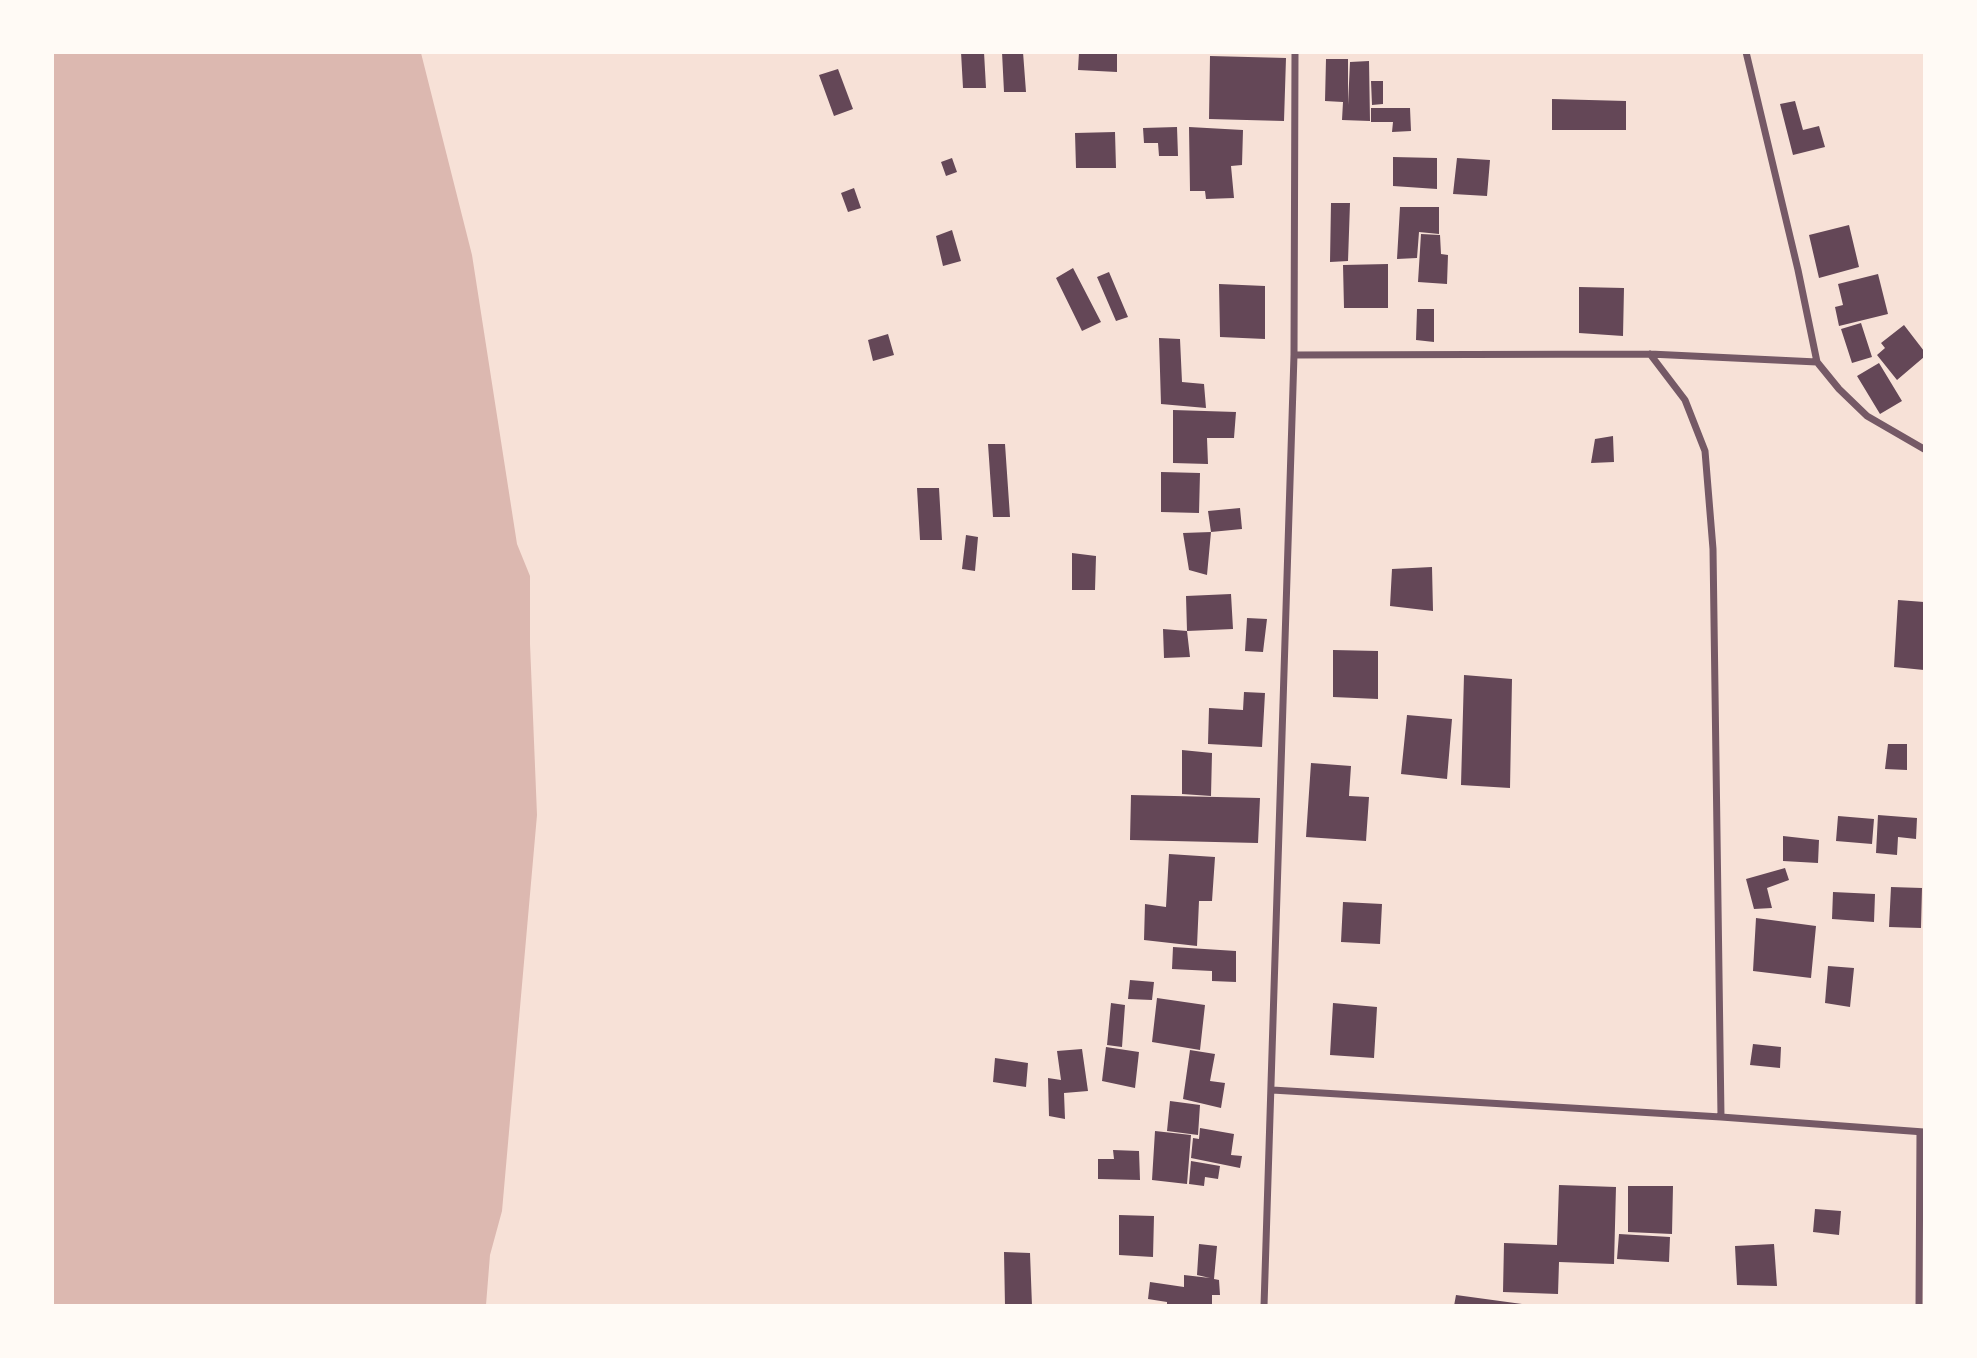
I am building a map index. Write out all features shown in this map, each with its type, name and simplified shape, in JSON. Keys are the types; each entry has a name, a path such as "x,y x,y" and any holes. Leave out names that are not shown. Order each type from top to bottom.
{"street":[{"path":"1264,1306 1294,355 1295,52"},
{"path":"1746,52 1817,362 1839,389 1867,416 1924,449"},
{"path":"1294,355 1650,354 1817,362"},
{"path":"1650,354 1685,400 1705,451 1713,549 1721,1117"},
{"path":"1272,1090 1922,1132 1919,1306"}],"shaded area":[{"path":"53,53 421,53 472,255 517,544 530,576 537,815 502,1211 490,1255 486,1305 53,1305"}],"building":[{"path":"961,52 984,52 986,88 963,88"},
{"path":"1002,52 1023,52 1026,92 1004,92"},
{"path":"1079,52 1117,52 1117,72 1078,70"},
{"path":"1210,56 1286,58 1284,121 1209,119"},
{"path":"1326,59 1348,59 1348,105 1350,62 1369,61 1370,121 1342,120 1343,102 1325,101"},
{"path":"838,69 853,109 834,116 819,75"},
{"path":"1371,81 1383,81 1383,104 1372,105"},
{"path":"1552,99 1626,101 1626,130 1552,130"},
{"path":"1795,101 1803,130 1819,126 1825,147 1793,155 1780,104"},
{"path":"1371,108 1410,108 1411,131 1392,132 1393,122 1371,122"},
{"path":"1177,127 1178,156 1159,156 1158,143 1144,143 1143,128"},
{"path":"1189,127 1243,130 1242,165 1231,166 1234,198 1206,199 1205,191 1190,191"},
{"path":"1115,132 1116,168 1076,168 1075,133"},
{"path":"1393,157 1437,158 1437,189 1393,186"},
{"path":"952,158 957,172 946,176 941,162"},
{"path":"1457,158 1490,160 1487,196 1453,194"},
{"path":"854,188 861,208 848,212 841,193"},
{"path":"1331,203 1350,203 1348,261 1330,262"},
{"path":"1400,207 1439,207 1439,234 1419,232 1417,258 1397,259"},
{"path":"1849,225 1859,267 1819,278 1809,235"},
{"path":"952,230 961,261 943,266 936,236"},
{"path":"1421,234 1440,235 1441,254 1448,255 1447,284 1418,282"},
{"path":"1388,264 1388,308 1344,308 1343,265"},
{"path":"1073,268 1101,322 1082,331 1056,278"},
{"path":"1109,272 1128,317 1116,321 1097,277"},
{"path":"1878,274 1888,314 1839,326 1835,307 1843,305 1838,284"},
{"path":"1219,284 1265,286 1265,339 1220,337"},
{"path":"1579,287 1624,288 1623,336 1579,333"},
{"path":"1417,309 1434,309 1434,342 1416,340"},
{"path":"1861,323 1872,357 1852,363 1841,329"},
{"path":"1904,325 1924,351 1924,357 1897,380 1877,355 1885,348 1881,343"},
{"path":"888,334 894,355 873,361 868,340"},
{"path":"1159,338 1180,339 1182,382 1204,384 1206,408 1161,404"},
{"path":"1879,363 1902,401 1880,414 1857,376"},
{"path":"1173,410 1236,412 1234,438 1207,438 1208,464 1173,463"},
{"path":"1613,436 1614,462 1591,463 1595,439"},
{"path":"988,444 1005,444 1010,517 993,517"},
{"path":"1161,472 1200,473 1199,513 1161,512"},
{"path":"917,488 939,488 942,540 920,540"},
{"path":"1240,508 1242,529 1211,532 1208,511"},
{"path":"1211,532 1207,575 1189,570 1183,533"},
{"path":"966,535 978,537 975,571 962,569"},
{"path":"1072,553 1096,556 1095,590 1072,590"},
{"path":"1432,567 1433,611 1390,606 1392,569"},
{"path":"1231,594 1233,629 1187,631 1186,596"},
{"path":"1898,600 1924,602 1924,670 1894,667"},
{"path":"1247,618 1267,619 1263,652 1245,651"},
{"path":"1163,629 1187,631 1190,657 1164,658"},
{"path":"1333,650 1378,651 1378,699 1333,697"},
{"path":"1464,675 1512,679 1510,788 1461,785"},
{"path":"1244,692 1265,693 1262,747 1208,744 1209,708 1243,710"},
{"path":"1407,715 1452,719 1447,779 1401,774"},
{"path":"1888,744 1907,744 1907,770 1885,769"},
{"path":"1182,750 1212,753 1211,796 1182,794"},
{"path":"1311,763 1351,766 1349,796 1369,797 1366,841 1306,837"},
{"path":"1131,795 1260,798 1258,843 1130,840"},
{"path":"1878,815 1917,818 1916,839 1898,837 1897,855 1876,853"},
{"path":"1838,816 1874,819 1872,844 1836,841"},
{"path":"1783,836 1819,840 1818,863 1783,861"},
{"path":"1169,854 1215,857 1212,901 1199,901 1197,946 1144,940 1145,904 1166,907"},
{"path":"1785,868 1789,880 1767,888 1772,908 1754,909 1746,879"},
{"path":"1891,887 1922,888 1921,928 1889,927"},
{"path":"1833,892 1875,894 1874,922 1832,919"},
{"path":"1343,902 1382,904 1380,944 1341,942"},
{"path":"1756,918 1816,926 1811,978 1753,971"},
{"path":"1173,947 1236,951 1236,982 1212,981 1212,971 1172,969"},
{"path":"1828,966 1854,968 1850,1007 1825,1003"},
{"path":"1130,980 1154,982 1152,1000 1128,999"},
{"path":"1157,998 1205,1005 1200,1050 1152,1042"},
{"path":"1111,1003 1125,1005 1122,1047 1107,1045"},
{"path":"1333,1003 1377,1007 1374,1058 1330,1055"},
{"path":"1753,1044 1781,1047 1780,1068 1750,1065"},
{"path":"1106,1047 1139,1052 1135,1088 1102,1081"},
{"path":"1082,1049 1088,1091 1064,1093 1065,1119 1049,1116 1048,1078 1061,1080 1057,1051"},
{"path":"1190,1050 1215,1054 1210,1081 1225,1083 1221,1108 1183,1099"},
{"path":"995,1058 1028,1063 1026,1087 993,1082"},
{"path":"1170,1101 1200,1105 1198,1135 1167,1131"},
{"path":"1200,1128 1234,1134 1231,1155 1242,1156 1240,1168 1191,1158 1193,1138 1199,1139"},
{"path":"1155,1131 1191,1135 1187,1184 1152,1180"},
{"path":"1113,1150 1139,1151 1140,1180 1098,1179 1098,1159 1114,1159"},
{"path":"1191,1161 1220,1166 1218,1179 1205,1177 1204,1186 1189,1184"},
{"path":"1559,1185 1616,1187 1614,1264 1559,1262 1558,1294 1503,1292 1504,1243 1557,1245"},
{"path":"1628,1186 1673,1186 1672,1234 1628,1232"},
{"path":"1815,1209 1841,1211 1839,1235 1813,1232"},
{"path":"1119,1215 1154,1216 1153,1257 1119,1255"},
{"path":"1619,1234 1670,1237 1669,1262 1617,1259"},
{"path":"1199,1244 1217,1246 1214,1279 1219,1280 1220,1295 1212,1295 1212,1306 1167,1306 1167,1302 1148,1299 1150,1282 1184,1287 1184,1275 1210,1278 1197,1275"},
{"path":"1774,1244 1777,1286 1737,1285 1735,1246"},
{"path":"1004,1252 1030,1253 1032,1306 1005,1306"},
{"path":"1456,1295 1522,1304 1522,1306 1454,1306"}]}
